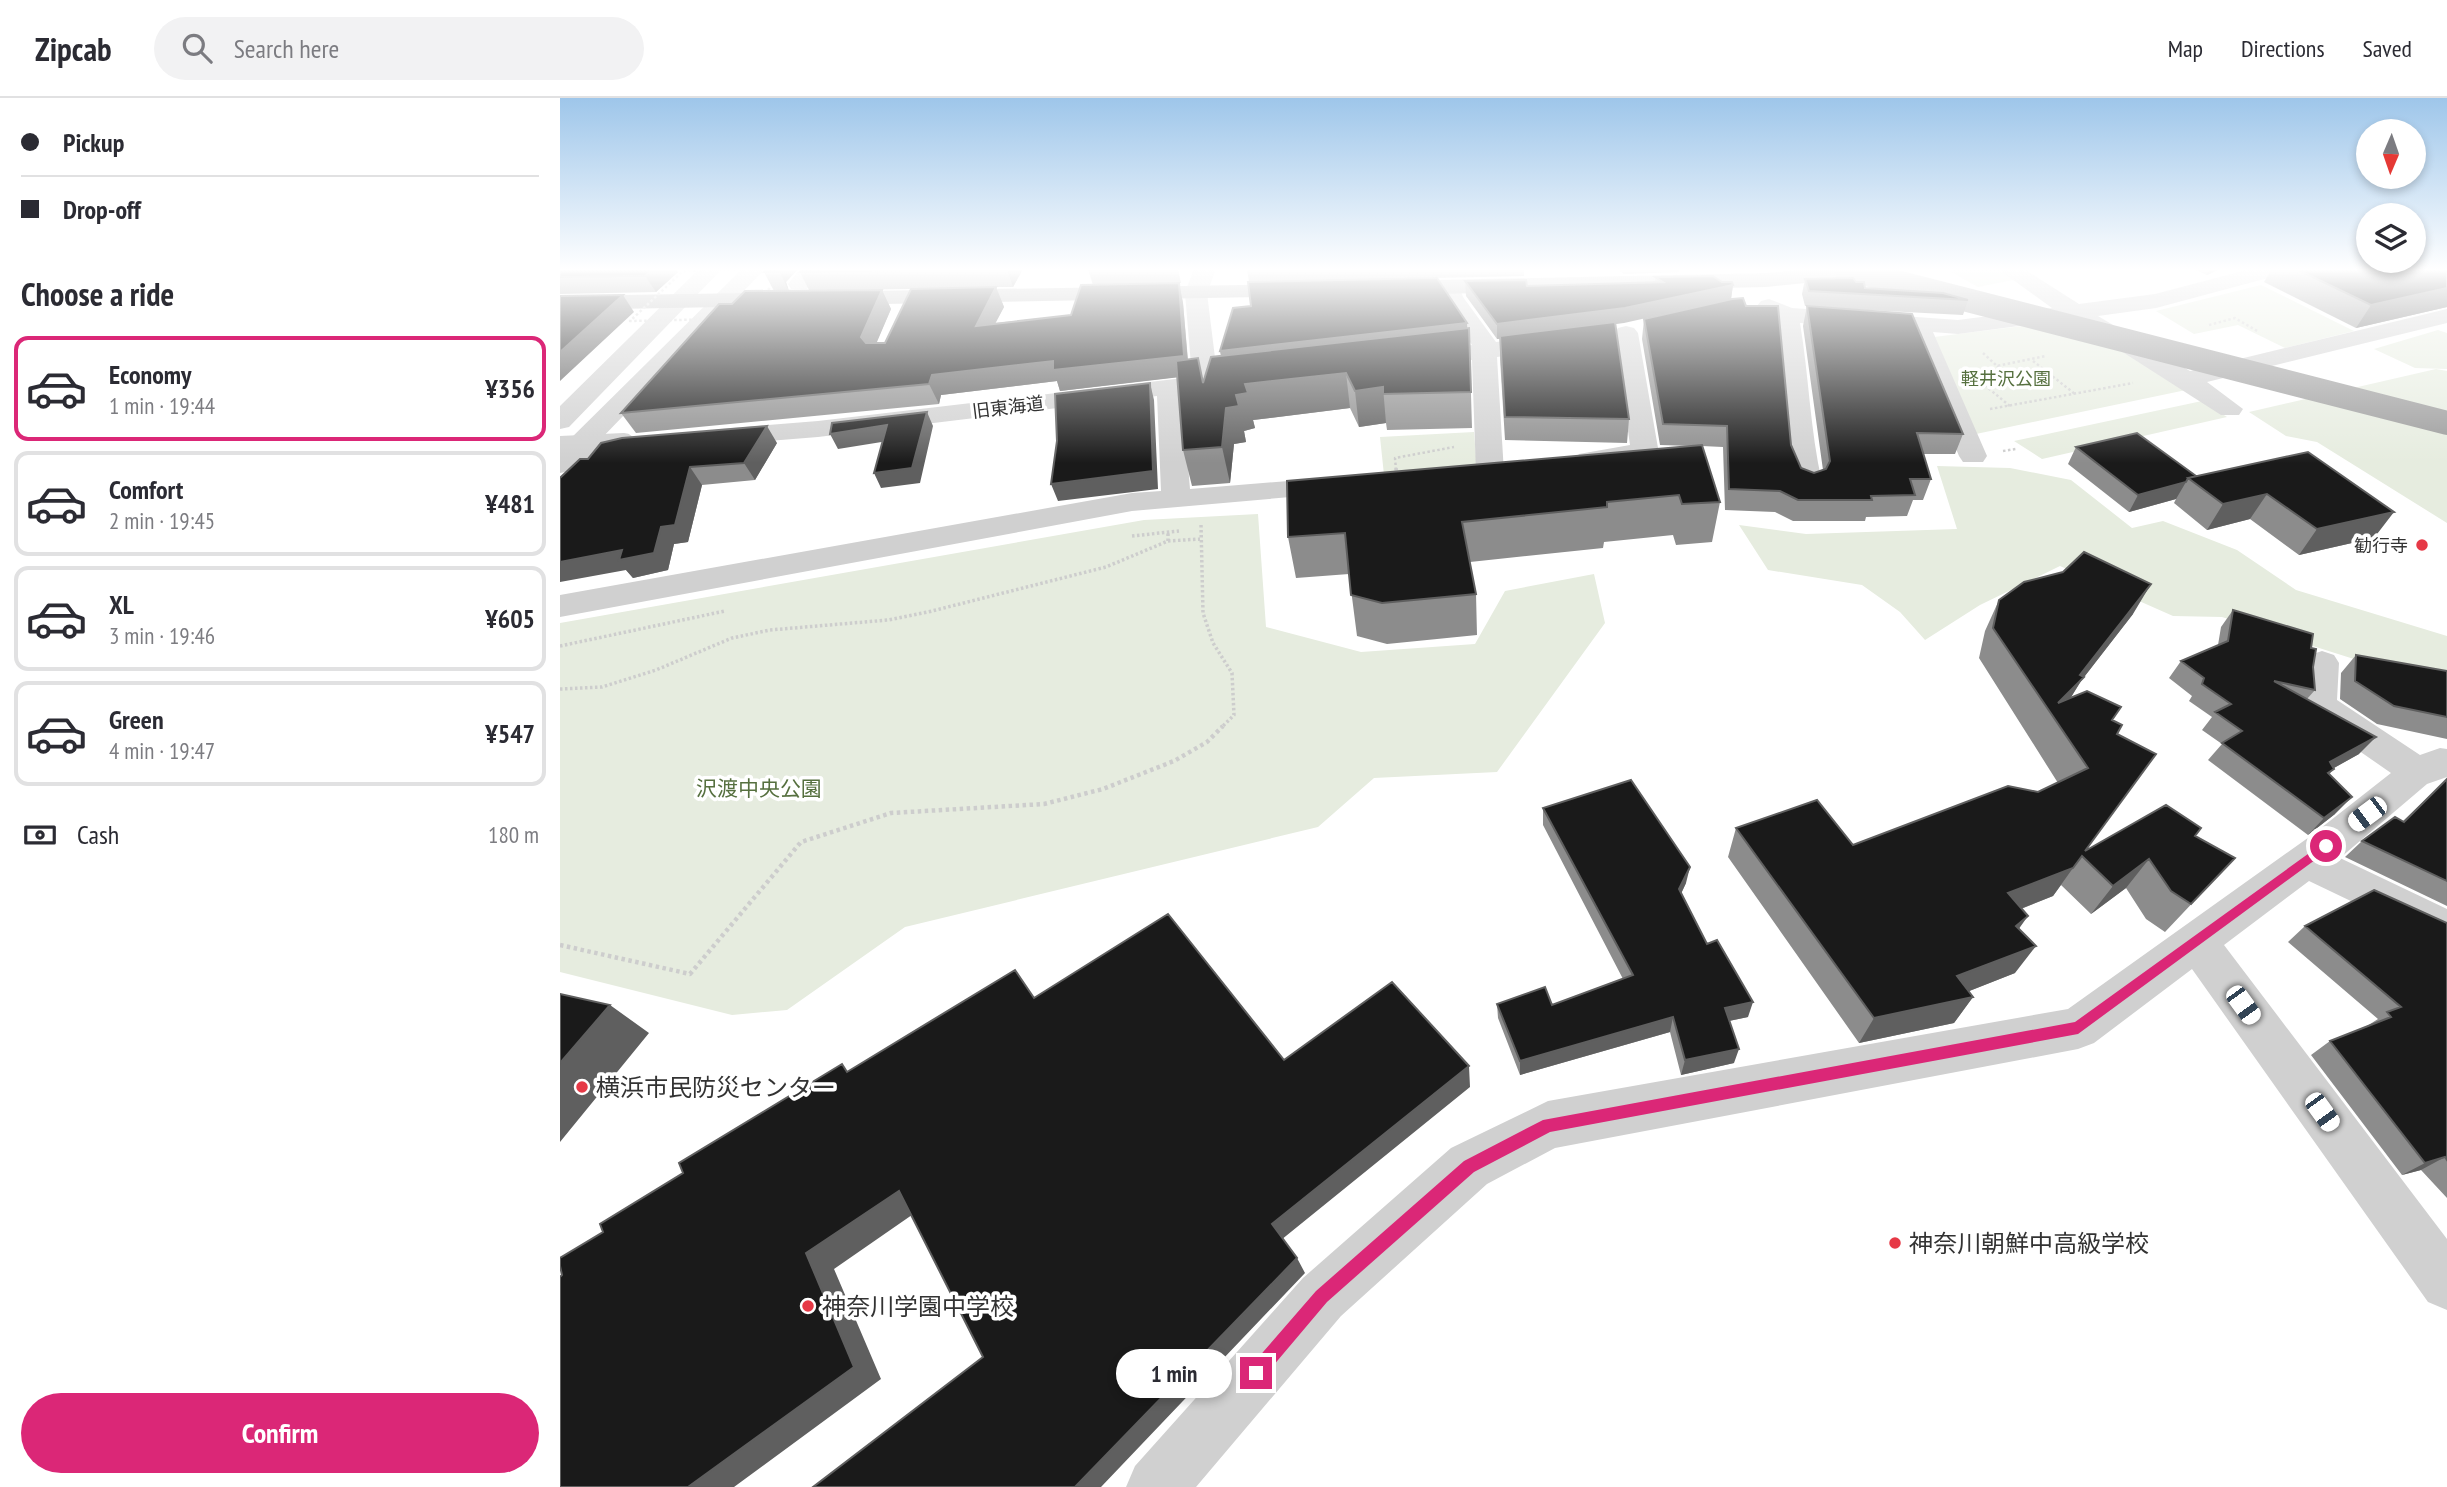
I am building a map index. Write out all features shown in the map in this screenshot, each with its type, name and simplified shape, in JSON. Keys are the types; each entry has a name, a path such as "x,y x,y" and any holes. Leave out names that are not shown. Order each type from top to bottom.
{"highway":[{"path":"2099,334 2447,423"},
{"path":"2125,334 2447,416"}],"street":[{"path":"560,421 643,334"},
{"path":"560,465 689,334"},
{"path":"1203,334 1205,383"},
{"path":"1478,334 1484,343 1485,351 1490,473"},
{"path":"1569,463 1635,454 1644,448 1613,335 1619,334"},
{"path":"1784,334 1797,382 1801,449 1808,482"},
{"path":"1921,334 1973,456"},
{"path":"2110,334 2188,379 2230,409"},
{"path":"2188,379 2374,334"},
{"path":"1392,362 1575,340"},
{"name":"旧東海道","path":"698,439 818,429 1258,377"},
{"path":"560,386 595,387"},
{"path":"1169,387 1187,498"},
{"path":"560,448 635,444"},
{"path":"560,606 1132,502 1398,481"},
{"path":"1156,1487 1322,1297 1469,1167 1548,1125 2078,1028 2387,799 2436,769 2319,705 2322,663"},
{"path":"2306,860 2447,929"},
{"path":"2196,941 2447,1283"}],"path":[{"path":"1975,345 2011,378"},
{"path":"1997,366 2046,358 2044,353"},
{"path":"2032,360 2075,394"},
{"path":"2011,407 1981,382 2047,372"},
{"path":"1980,410 2011,407 2137,382"},
{"path":"1398,481 1395,458 1489,440"},
{"path":"560,945 691,974 801,842 891,813 1044,804 1103,789 1174,761 1207,742 1234,715 1232,673 1213,643 1203,613 1200,539 1187,498"},
{"path":"1168,533 1168,541"},
{"path":"560,689 612,684 656,670 732,638 770,629 888,620 928,612 1106,567 1168,541 1200,539"},
{"path":"560,646 570,644"}],"green space":[{"name":"軽井沢公園","path":"1959,334 2073,334 2122,347 2186,390 1976,434 1934,337"},
{"path":"2256,334 2343,334 2285,348"},
{"path":"2425,334 2447,334 2447,369 2415,368 2374,349"},
{"path":"2436,369 2447,371 2447,523 2317,442 2286,436 2249,412"},
{"path":"2202,401 2227,417 2042,459 2014,441"},
{"path":"1474,432 1477,469 1384,475 1380,437"},
{"path":"1937,466 2010,468 2071,480 2132,528 2163,521 2237,550 2296,590 2447,636 2447,684 2357,660 2222,617 2173,616 2060,566 1980,605 1925,640 1900,612 1862,585 1768,570 1739,525 1806,534 1957,529"},
{"name":"沢渡中央公園","path":"1258,514 1266,627 1361,652 1475,644 1505,591 1594,574 1605,623 1497,772 1374,778 1318,827 905,927 787,1010 732,1015 560,972 560,623 1144,520"}],"building":[{"path":"560,334 580,334 560,352"},
{"path":"692,334 862,334 861,337 866,343 885,343 889,334 1182,334 1184,356 1053,370 1053,361 932,375 929,384 621,413"},
{"path":"1225,334 1372,334 1220,351"},
{"path":"1417,334 1469,334 1471,392 1383,394 1383,387 1355,391 1346,373 1245,384 1248,393 1236,395 1239,406 1226,408 1222,447 1183,450 1176,361 1198,358 1203,383 1211,357"},
{"path":"1617,334 1629,419 1505,417 1500,336"},
{"path":"1647,334 1781,334 1791,445 1801,468 1814,473 1826,469 1830,461 1811,334 1920,334 1963,434 1917,433 1931,479 1910,479 1915,495 1871,496 1872,500 1798,500 1780,491 1729,489 1727,426 1663,424"},
{"path":"1150,383 1153,471 1051,484 1057,441 1055,394"},
{"path":"927,412 912,468 874,473 887,425 830,434 832,423"},
{"path":"767,426 744,463 690,467 675,525 661,527 654,553 619,560 622,550 560,562 560,478 580,459 588,459 601,443 622,438"},
{"path":"2137,433 2196,476 2188,478 2186,482 2138,495 2076,447"},
{"path":"1702,445 1720,502 1682,504 1679,495 1607,502 1607,507 1462,522 1476,594 1382,603 1351,595 1345,533 1288,537 1287,481"},
{"path":"2308,452 2394,512 2317,529 2267,494 2223,504 2188,478"},
{"path":"2084,552 2151,584 2080,675 2084,677 2058,703 2087,691 2121,707 2112,720 2122,725 2117,734 2156,754 2085,851 2166,805 2201,828 2195,836 2235,858 2191,904 2171,891 2149,859 2113,886 2082,856 2073,868 2008,893 2028,916 2016,926 2036,946 1957,976 1973,997 1874,1018 1736,828 1817,800 1853,845 2008,786 2038,792 2088,768 1993,628 1999,600 2024,582 2063,572"},
{"path":"2233,610 2313,634 2311,648 2316,649 2313,667 2315,690 2274,681 2376,737 2330,762 2334,769 2328,773 2352,797 2324,818 2222,743 2242,731 2215,712 2231,704 2202,684 2204,678 2181,661 2228,641"},
{"path":"2356,655 2447,671 2447,717 2394,706 2355,681"},
{"path":"2447,779 2447,881 2362,841 2395,817 2404,822"},
{"path":"1631,780 1690,867 1679,889 1707,944 1717,940 1753,1002 1725,1008 1739,1049 1685,1060 1673,1017 1520,1061 1497,1004 1545,987 1552,1005 1633,975 1543,808"},
{"path":"2374,890 2447,923 2447,1160 2445,1157 2425,1163 2330,1041 2391,1017 2387,1012 2401,1007 2305,926"},
{"path":"1168,914 1284,1060 1392,982 1469,1066 1272,1224 1297,1258 1075,1487 813,1487 983,1357 899,1191 806,1253 854,1367 688,1487 560,1487 560,1258 603,1232 600,1224 683,1173 679,1163 842,1064 847,1072 1015,970 1034,998"},
{"path":"560,994 610,1005 560,1063"}],"place":[{"name":"勧行寺","path":"2422,545"},
{"name":"横浜市民防災センター","path":"582,1087"},
{"name":"神奈川朝鮮中高級学校","path":"1895,1243"},
{"name":"神奈川学園中学校","path":"808,1306"}],"route":[{"path":"1256,1373 1322,1297 1469,1167 1548,1125 2078,1028 2326,846"}]}
